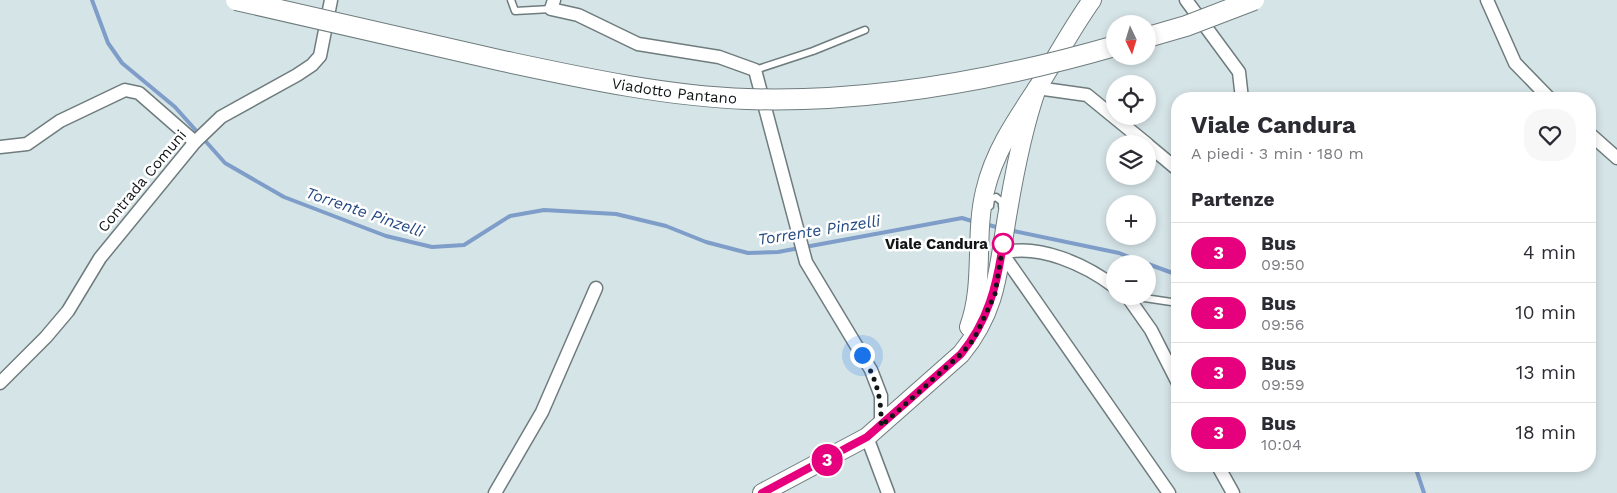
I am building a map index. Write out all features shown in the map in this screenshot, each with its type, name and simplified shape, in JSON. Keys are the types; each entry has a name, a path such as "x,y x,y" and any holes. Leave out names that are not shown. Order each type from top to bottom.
{"main road":[{"name":"Viadotto Pantano","path":"236,0 560,73 652,89 746,99 823,98 968,82 1106,49"},
{"path":"762,493 867,437 944,370 974,339 995,294 993,230 985,192 996,158 1008,133 1077,20 1092,0"},
{"path":"1077,20 1105,0"},
{"path":"1156,35 1186,26 1254,0"},
{"path":"944,370 967,334 977,307 993,230 1037,88"}],"street":[{"name":"Contrada Comuni","path":"0,383 46,337 68,311 100,258 195,142 220,117 312,65 320,56 324,25 331,0"},
{"path":"1186,0 1238,72 1241,92"},
{"path":"1487,0 1515,63 1543,92"},
{"path":"553,4 638,44 719,58 755,70 806,262 871,370 880,396 881,426"},
{"path":"1037,88 1087,96 1136,135"},
{"path":"0,147 27,144 60,121 125,90 139,93 195,142"},
{"path":"1596,139 1617,158"},
{"path":"1156,152 1171,164"},
{"path":"993,230 1014,250 1075,262 1096,272 1106,280"},
{"path":"993,230 1170,492"},
{"path":"495,493 542,412 596,288"},
{"path":"1133,305 1151,330 1171,369"},
{"path":"867,437 888,493"},
{"path":"1221,472 1233,493"}],"lane":[{"path":"511,0 515,11 553,4"},
{"path":"755,70 813,51 866,30"},
{"path":"1156,300 1171,302"}],"waterway":[{"name":"Torrente Pinzelli","path":"92,0 108,43 122,63 175,107 225,163 284,197 386,236 432,247 464,245 510,216 544,210 616,214 666,226 706,242 748,253 778,252 962,218 975,222"},
{"name":"Torrente Pinzelli","path":"985,224 1000,228"},
{"name":"Torrente Pinzelli","path":"1009,230 1124,255"},
{"name":"Torrente Pinzelli","path":"1156,267 1171,272"},
{"name":"Torrente Pinzelli","path":"1417,472 1424,493"}],"bus line":[{"name":"3","path":"762,493 854,446 867,437 900,410 961,354 974,339 995,294 1003,244"}],"place":[{"name":"Viale Candura","path":"1003,244"}],"route":[{"path":"862,355 877,384 882,412 881,426 926,387 974,339 995,294 1003,244"}]}
